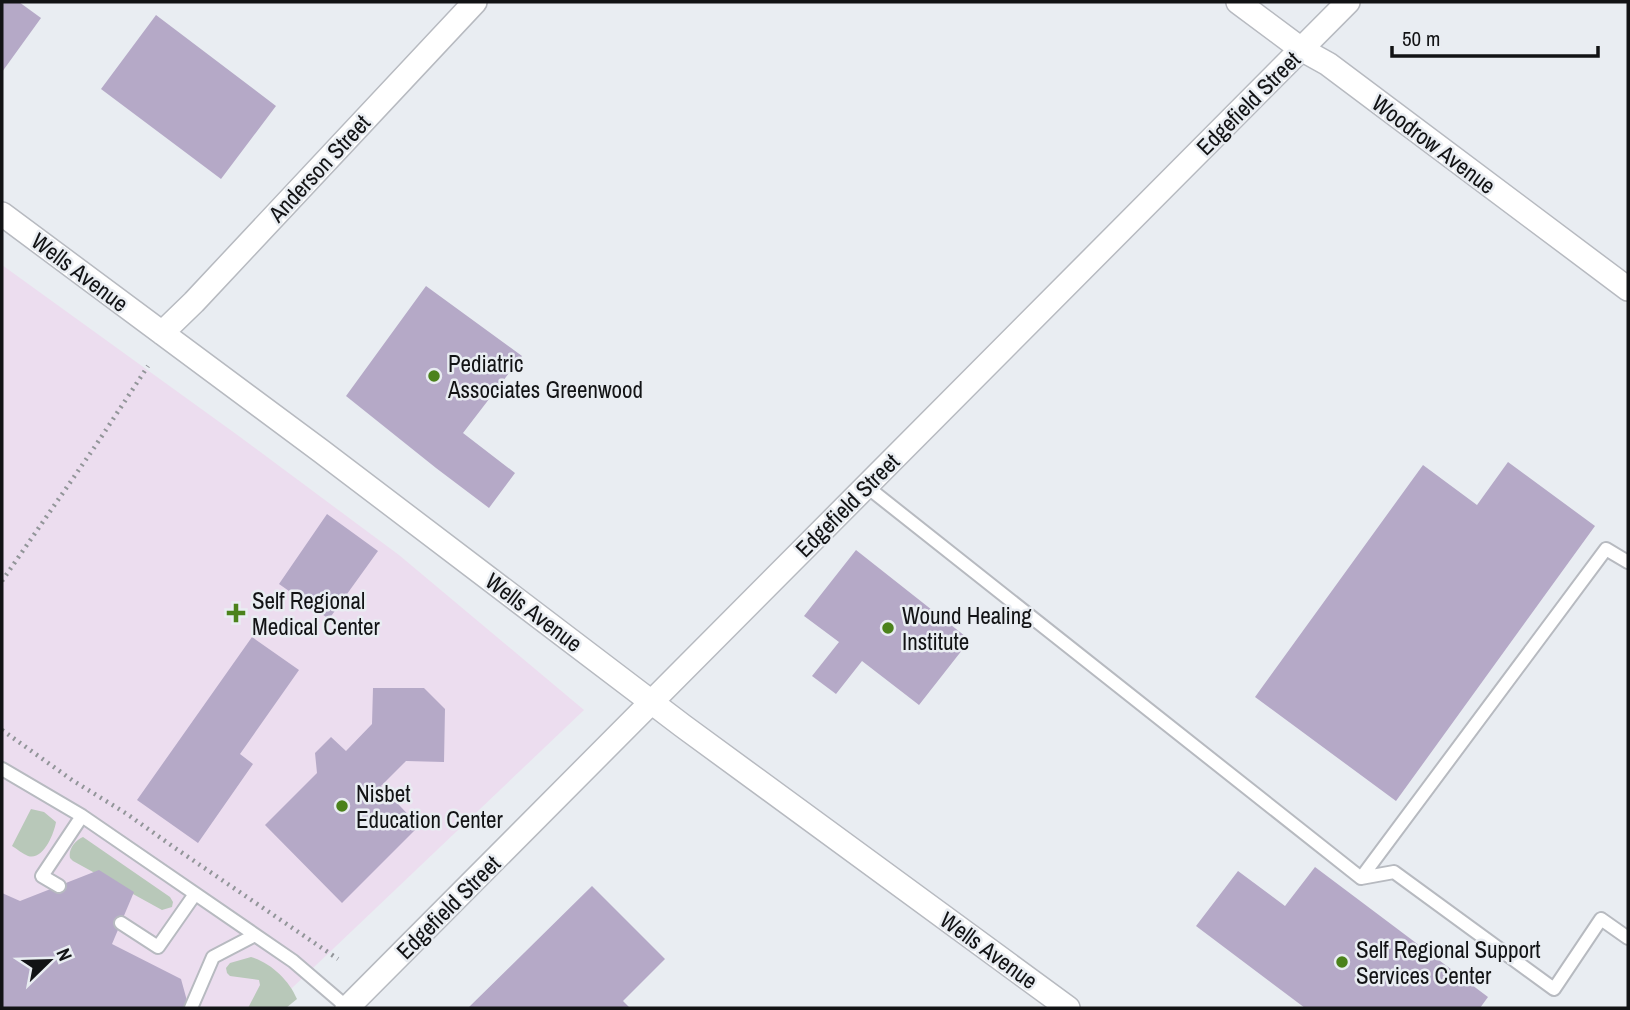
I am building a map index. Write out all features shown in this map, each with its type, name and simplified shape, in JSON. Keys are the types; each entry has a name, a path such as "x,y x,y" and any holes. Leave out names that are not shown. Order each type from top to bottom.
{"street":[{"name":"Anderson Street","path":"162,333 475,2"},
{"name":"Woodrow Avenue","path":"1238,2 1301,49 1328,64 1628,289"},
{"name":"Edgefield Street","path":"348,1008 1348,2"},
{"name":"Wells Avenue","path":"2,214 321,451 694,734 1068,1008"}],"lane":[{"path":"866,486 1361,878 1394,872 1554,989 1601,919 1628,938"},
{"path":"1361,878 1606,549 1628,562"},
{"path":"2,769 82,816 293,961 348,1008"},
{"path":"59,886 42,876 82,816"},
{"path":"121,923 158,947 195,894"},
{"path":"191,1008 213,957 255,935"}],"path":[{"path":"2,581 148,366"},
{"path":"2,730 338,959"}],"shaded area":[{"name":"Self Regional Medical Center","path":"2,265 399,555 584,710 271,1008 2,1008"}],"green space":[{"path":"31,809 44,812 56,822 43,851 33,856 26,855 12,846"},
{"path":"83,837 170,897 172,907 162,910 73,861 70,858 71,849 77,840"},
{"path":"251,957 266,963 279,973 297,999 286,1008 248,1008 260,985 259,980 230,976 226,968 230,963"}],"building":[{"path":"2,2 19,2 41,18 2,72"},
{"path":"156,15 276,106 221,179 101,89"},
{"name":"Pediatric Associates Greenwood","path":"426,286 522,356 463,433 515,473 489,508 346,396"},
{"path":"1508,462 1595,526 1396,801 1255,697 1423,465 1477,505"},
{"path":"327,514 378,551 329,619 279,584"},
{"name":"Wound Healing Institute","path":"856,550 970,640 919,705 862,661 836,694 812,676 839,642 804,616"},
{"path":"252,637 299,670 240,754 253,764 198,843 137,800"},
{"name":"Nisbet Education Center","path":"373,688 424,688 445,709 444,762 406,761 381,786 419,826 342,903 265,825 317,773 315,753 331,737 346,751 372,724"},
{"name":"Self Regional Support Services Center","path":"1315,867 1488,997 1480,1008 1305,1008 1196,926 1238,871 1285,906"},
{"path":"99,870 134,892 112,944 181,979 189,1008 2,1008 2,893 20,901"},
{"path":"592,886 665,959 623,1001 630,1008 468,1008"}],"place":[{"name":"Pediatric Associates Greenwood","path":"434,376"},
{"name":"Self Regional Medical Center","path":"236,613"},
{"name":"Wound Healing Institute","path":"888,628"},
{"name":"Nisbet Education Center","path":"342,806"},
{"name":"Self Regional Support Services Center","path":"1342,962"}]}
